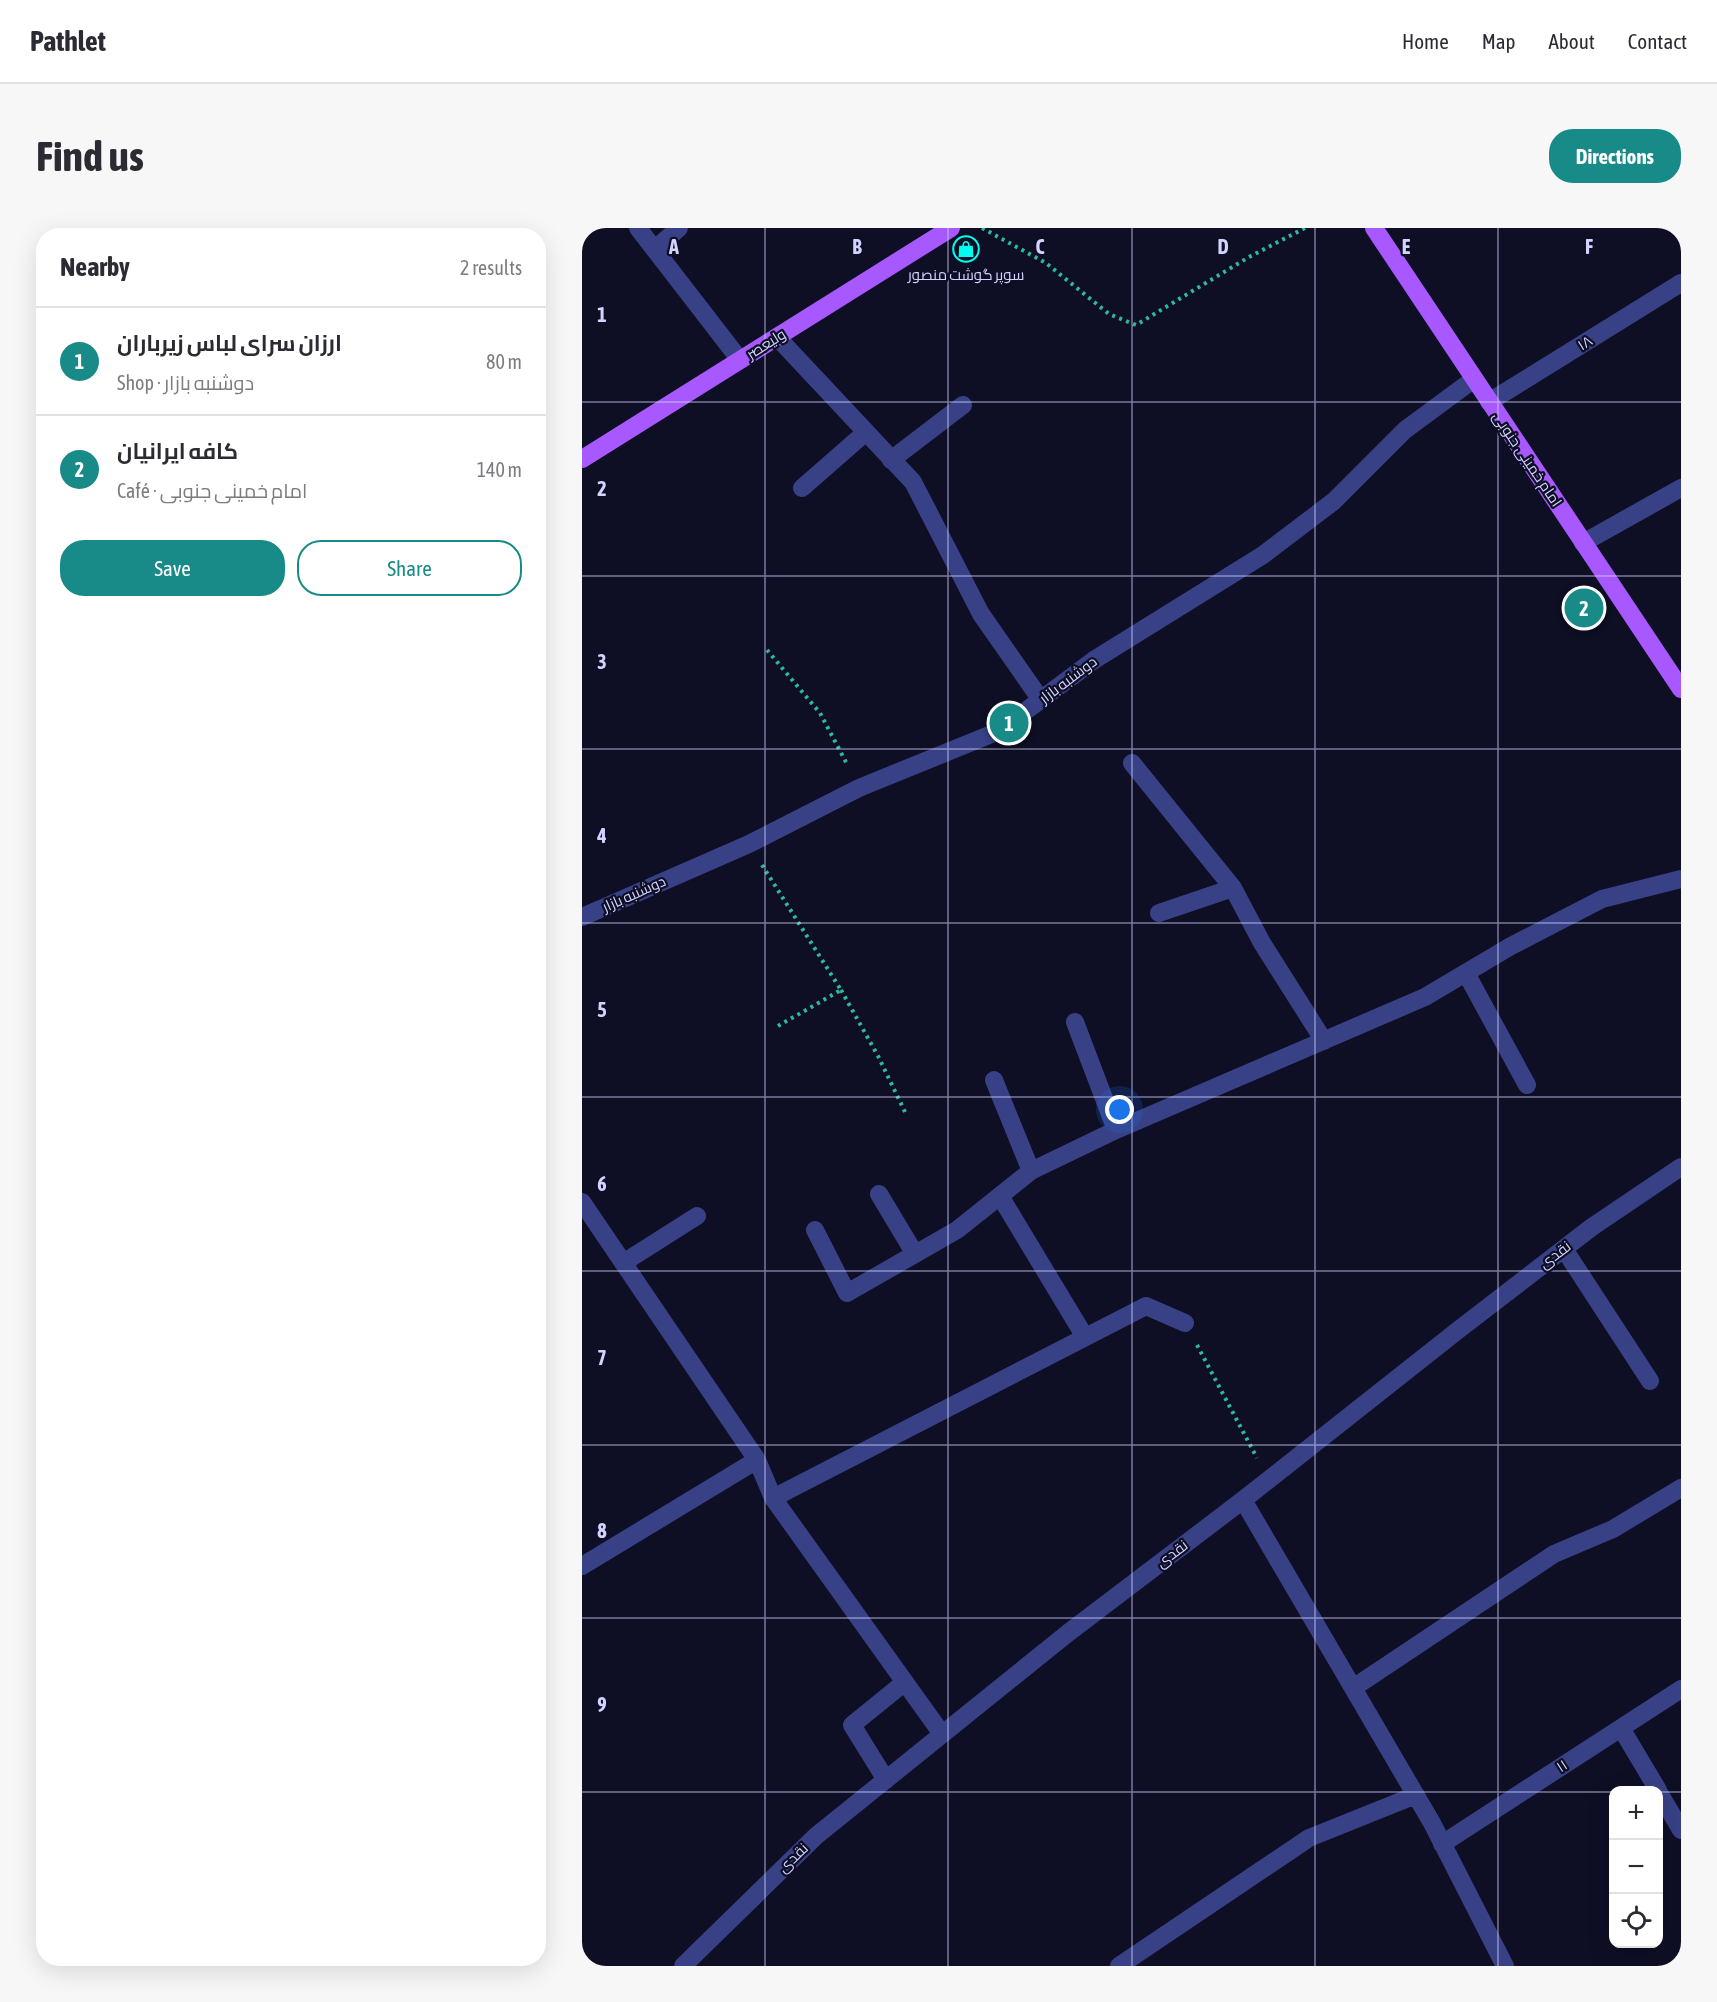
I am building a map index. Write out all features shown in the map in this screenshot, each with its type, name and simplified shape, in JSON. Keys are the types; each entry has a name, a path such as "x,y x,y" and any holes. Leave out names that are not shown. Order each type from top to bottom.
{"main road":[{"name":"ولیعصر","path":"582,459 951,228"},
{"name":"امام خمینی جنوبی","path":"1374,228 1681,689"}],"street":[{"path":"638,228 740,360"},
{"path":"655,249 679,228"},
{"name":"۱۸","path":"1489,402 1681,283"},
{"path":"777,337 913,483 981,614 1041,700"},
{"name":"دوشنبه بازار","path":"582,917 749,844 859,788 999,732 1094,660 1263,555 1334,501 1405,430 1474,379"},
{"path":"891,460 963,405"},
{"path":"802,488 866,432"},
{"path":"1583,543 1681,488"},
{"path":"1132,763 1233,888 1262,943 1324,1041"},
{"path":"815,1230 847,1293 957,1230 1031,1171 1116,1130 1425,997 1511,946 1602,899 1681,879"},
{"path":"1158,913 1233,888"},
{"path":"1466,973 1527,1085"},
{"path":"1075,1022 1116,1130"},
{"path":"994,1080 1031,1171"},
{"name":"نقدی","path":"683,1966 816,1836 1068,1633 1244,1500 1592,1227 1681,1167"},
{"path":"879,1194 915,1254"},
{"path":"1000,1196 1085,1337"},
{"path":"582,1202 757,1460 773,1498 942,1734"},
{"path":"623,1263 697,1216"},
{"path":"1564,1249 1650,1381"},
{"path":"773,1498 1146,1306 1185,1323"},
{"path":"582,1566 757,1460"},
{"path":"1353,1688 1554,1554 1613,1529 1681,1488"},
{"path":"1244,1500 1416,1795 1505,1966"},
{"path":"886,1780 852,1725 905,1682"},
{"name":"۱۱","path":"1442,1844 1681,1689"},
{"path":"1621,1728 1655,1786"},
{"path":"1119,1966 1309,1838 1416,1795"},
{"path":"1663,1799 1681,1830"},
{"path":"699,1950 709,1966"}],"path":[{"path":"982,228 1046,263 1109,314 1136,325 1249,257 1305,228"},
{"path":"767,650 820,713 859,788"},
{"path":"749,844 842,990 905,1112"},
{"path":"778,1026 842,990"},
{"path":"1185,1323 1269,1480"}],"place":[{"name":"سوپر گوشت منصور","path":"966,249"},
{"name":"کافه ایرانیان","path":"1584,608"},
{"name":"ارزان سرای لباس زیرباران","path":"1009,723"}]}
